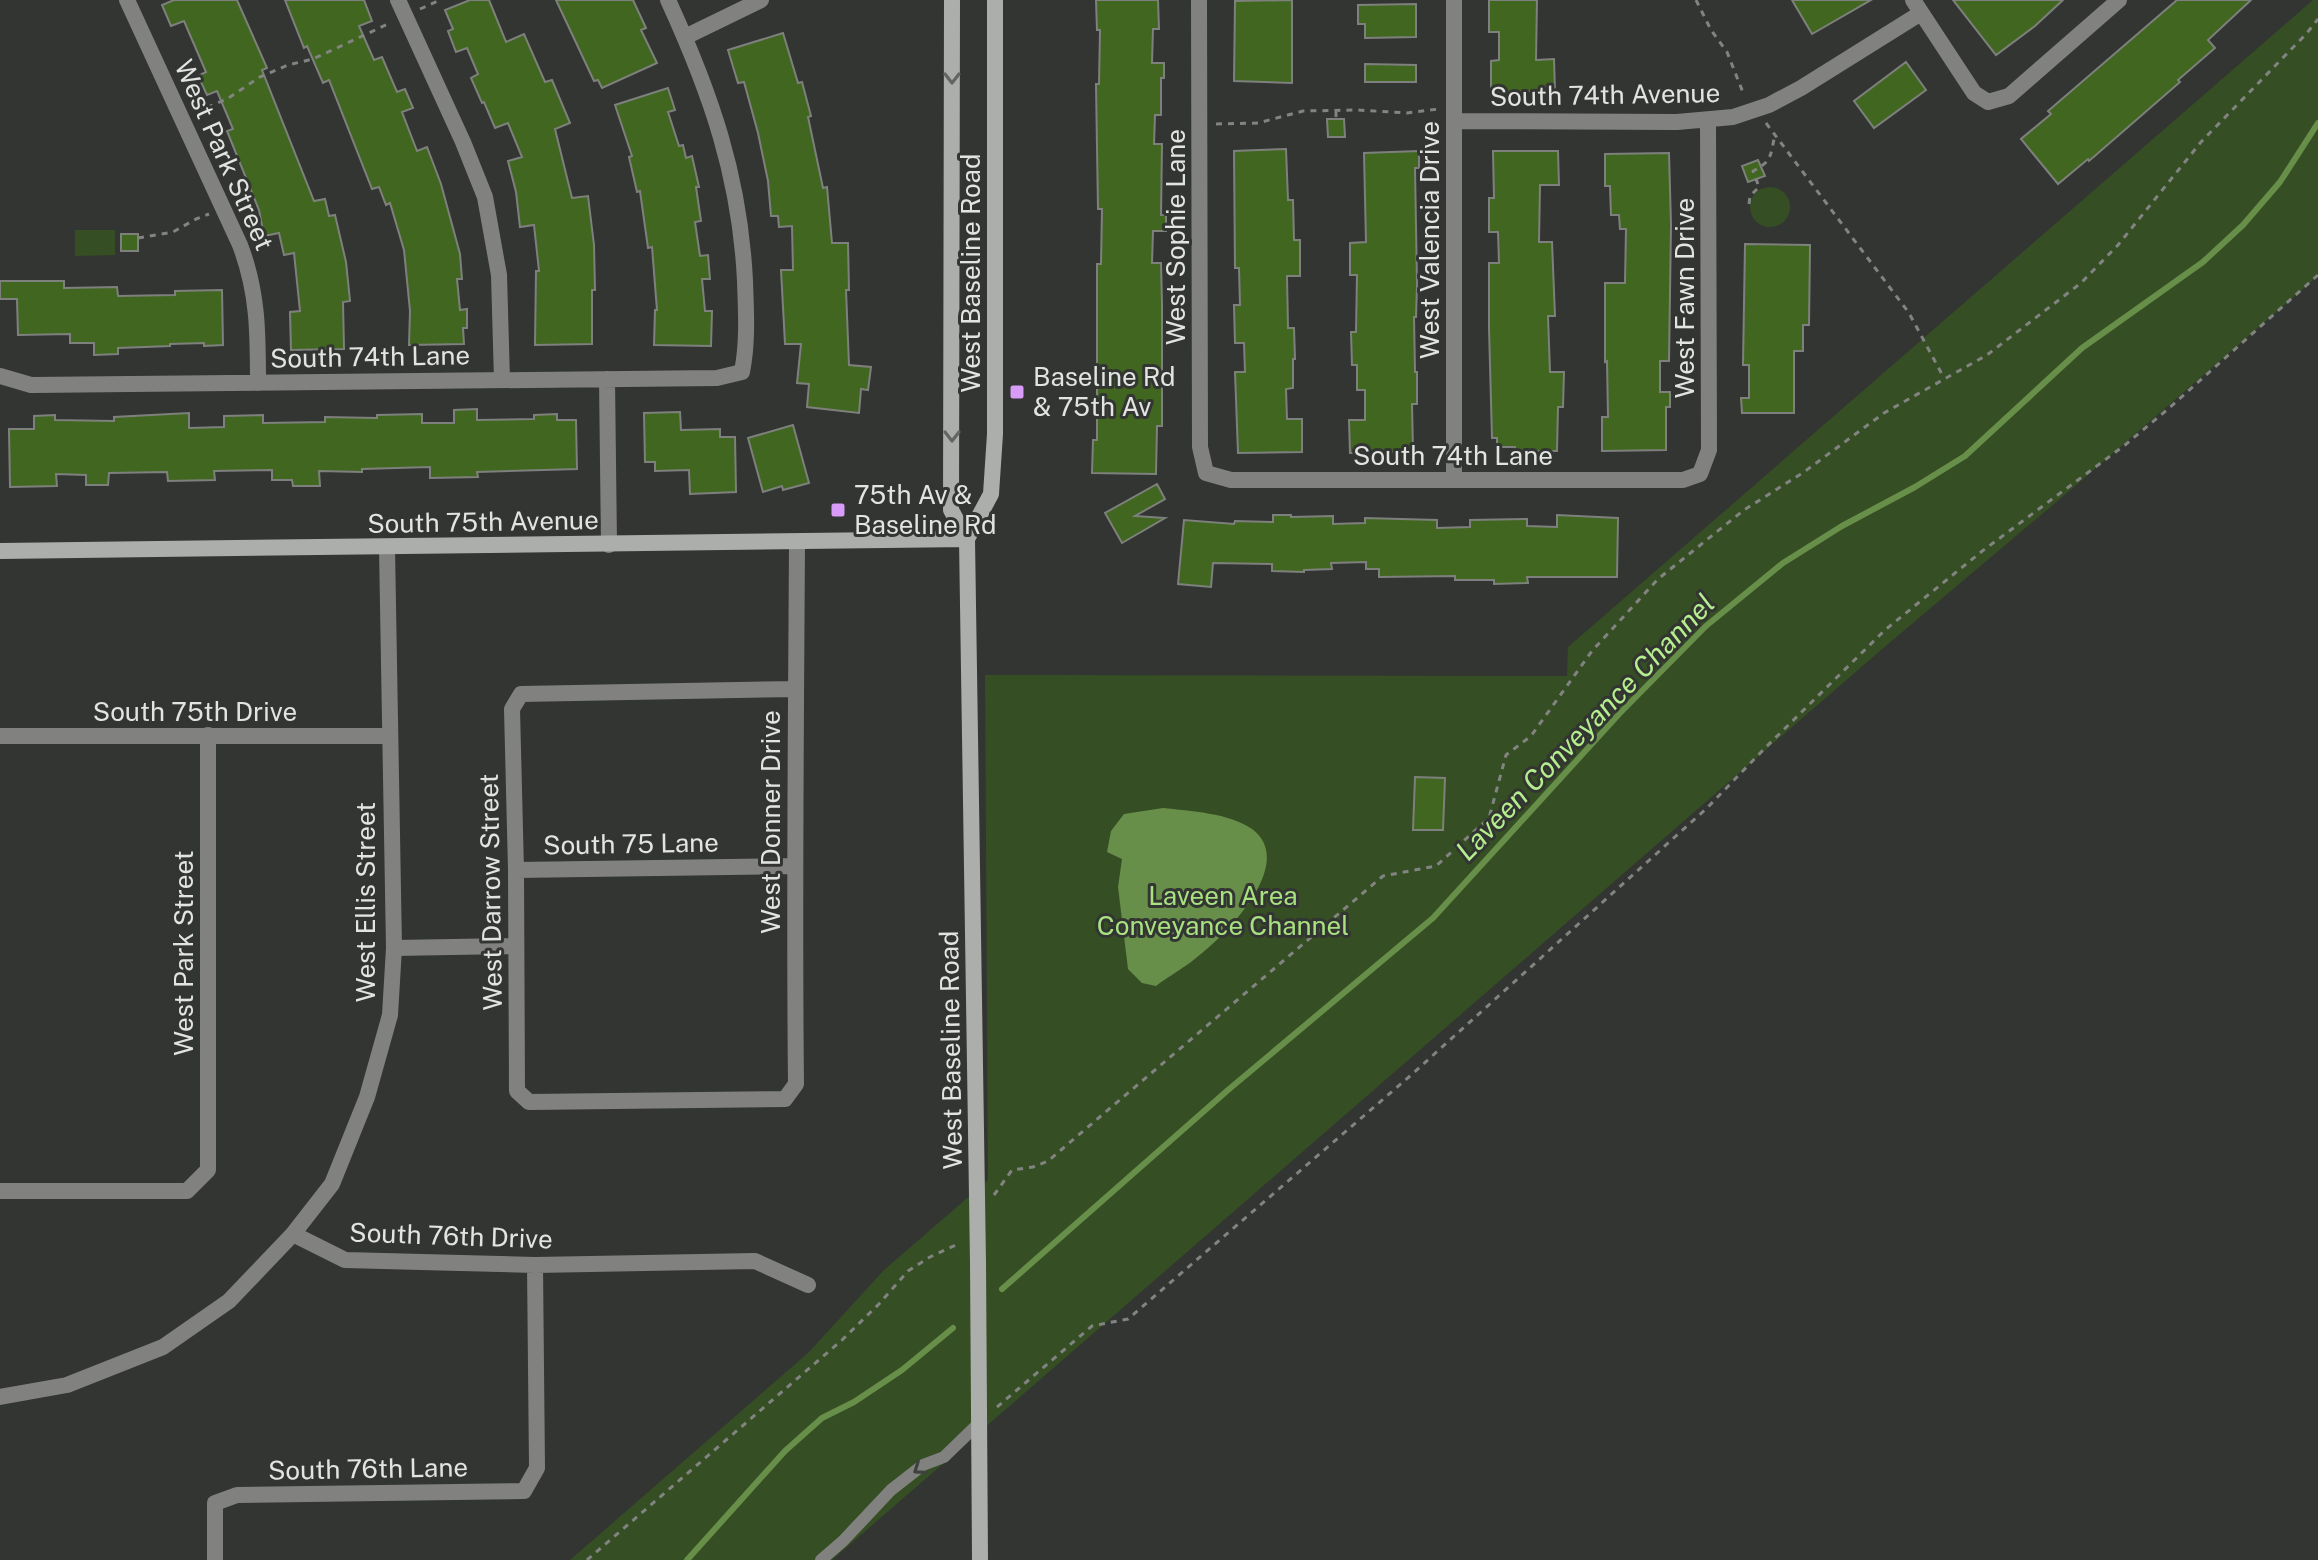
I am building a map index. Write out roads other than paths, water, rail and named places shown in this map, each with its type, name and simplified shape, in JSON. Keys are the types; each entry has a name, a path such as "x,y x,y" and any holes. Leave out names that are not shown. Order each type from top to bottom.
{"main road":[{"name":"West Baseline Road","path":"952,0 951,510 967,539 980,1560"},
{"name":"West Baseline Road","path":"967,539 991,494 995,434 995,0"},
{"name":"South 75th Avenue","path":"0,551 967,539"}],"street":[{"name":"West Park Street","path":"127,0 245,258 255,298 258,383"},
{"path":"398,0 485,197 499,275 502,380"},
{"path":"668,0 685,37 761,0"},
{"name":"West Sophie Lane","path":"1199,0 1200,447 1206,473"},
{"name":"West Valencia Drive","path":"1454,0 1454,480"},
{"path":"1917,6 1974,93 1988,102 2009,96 2119,0"},
{"name":"South 74th Avenue","path":"1454,114 1677,122 1733,117 1762,108 1801,88 1917,6"},
{"name":"South 74th Lane","path":"0,376 31,385 717,378 742,372 747,345 743,248 737,201 727,152 685,37"},
{"name":"West Fawn Drive","path":"1700,474 1709,450 1708,120"},
{"path":"607,379 609,545"},
{"name":"South 74th Lane","path":"1206,473 1231,480 1683,480 1700,474"},
{"name":"West Donner Drive","path":"517,1091 529,1102 785,1099 796,1084 794,866 797,542"},
{"name":"West Ellis Street","path":"293,1234 332,1184 367,1097 390,1015 394,948 387,548"},
{"name":"West Darrow Street","path":"517,1091 512,709 521,694 796,689"},
{"name":"West Park Street","path":"0,1191 187,1191 208,1170 208,735"},
{"name":"South 75th Drive","path":"0,736 390,736"},
{"name":"South 75 Lane","path":"516,870 794,866"},
{"path":"394,948 516,946"},
{"path":"0,1397 67,1385 163,1347 229,1301 293,1234"},
{"name":"South 76th Drive","path":"293,1234 345,1260 535,1265 755,1261 808,1285"},
{"name":"South 76th Lane","path":"215,1560 215,1503 237,1495 524,1491 537,1468 535,1265"},
{"path":"821,1560 891,1490 923,1465 944,1457 979,1423"}],"waterway":[{"name":"Laveen Conveyance Channel","path":"1002,1289 1228,1090 1433,918 1620,713 1706,626 1783,563 1965,456 2082,348 2203,262 2243,225 2280,182 2318,123"},
{"name":"Laveen Conveyance Channel","path":"687,1560 785,1451 822,1418 854,1402 902,1370 953,1328"}],"place":[{"name":"Baseline Rd & 75th Av","path":"1017,392"},
{"name":"75th Av & Baseline Rd","path":"838,510"}],"park label":[{"name":"Laveen Area Conveyance Channel","path":"1223,911"}]}
